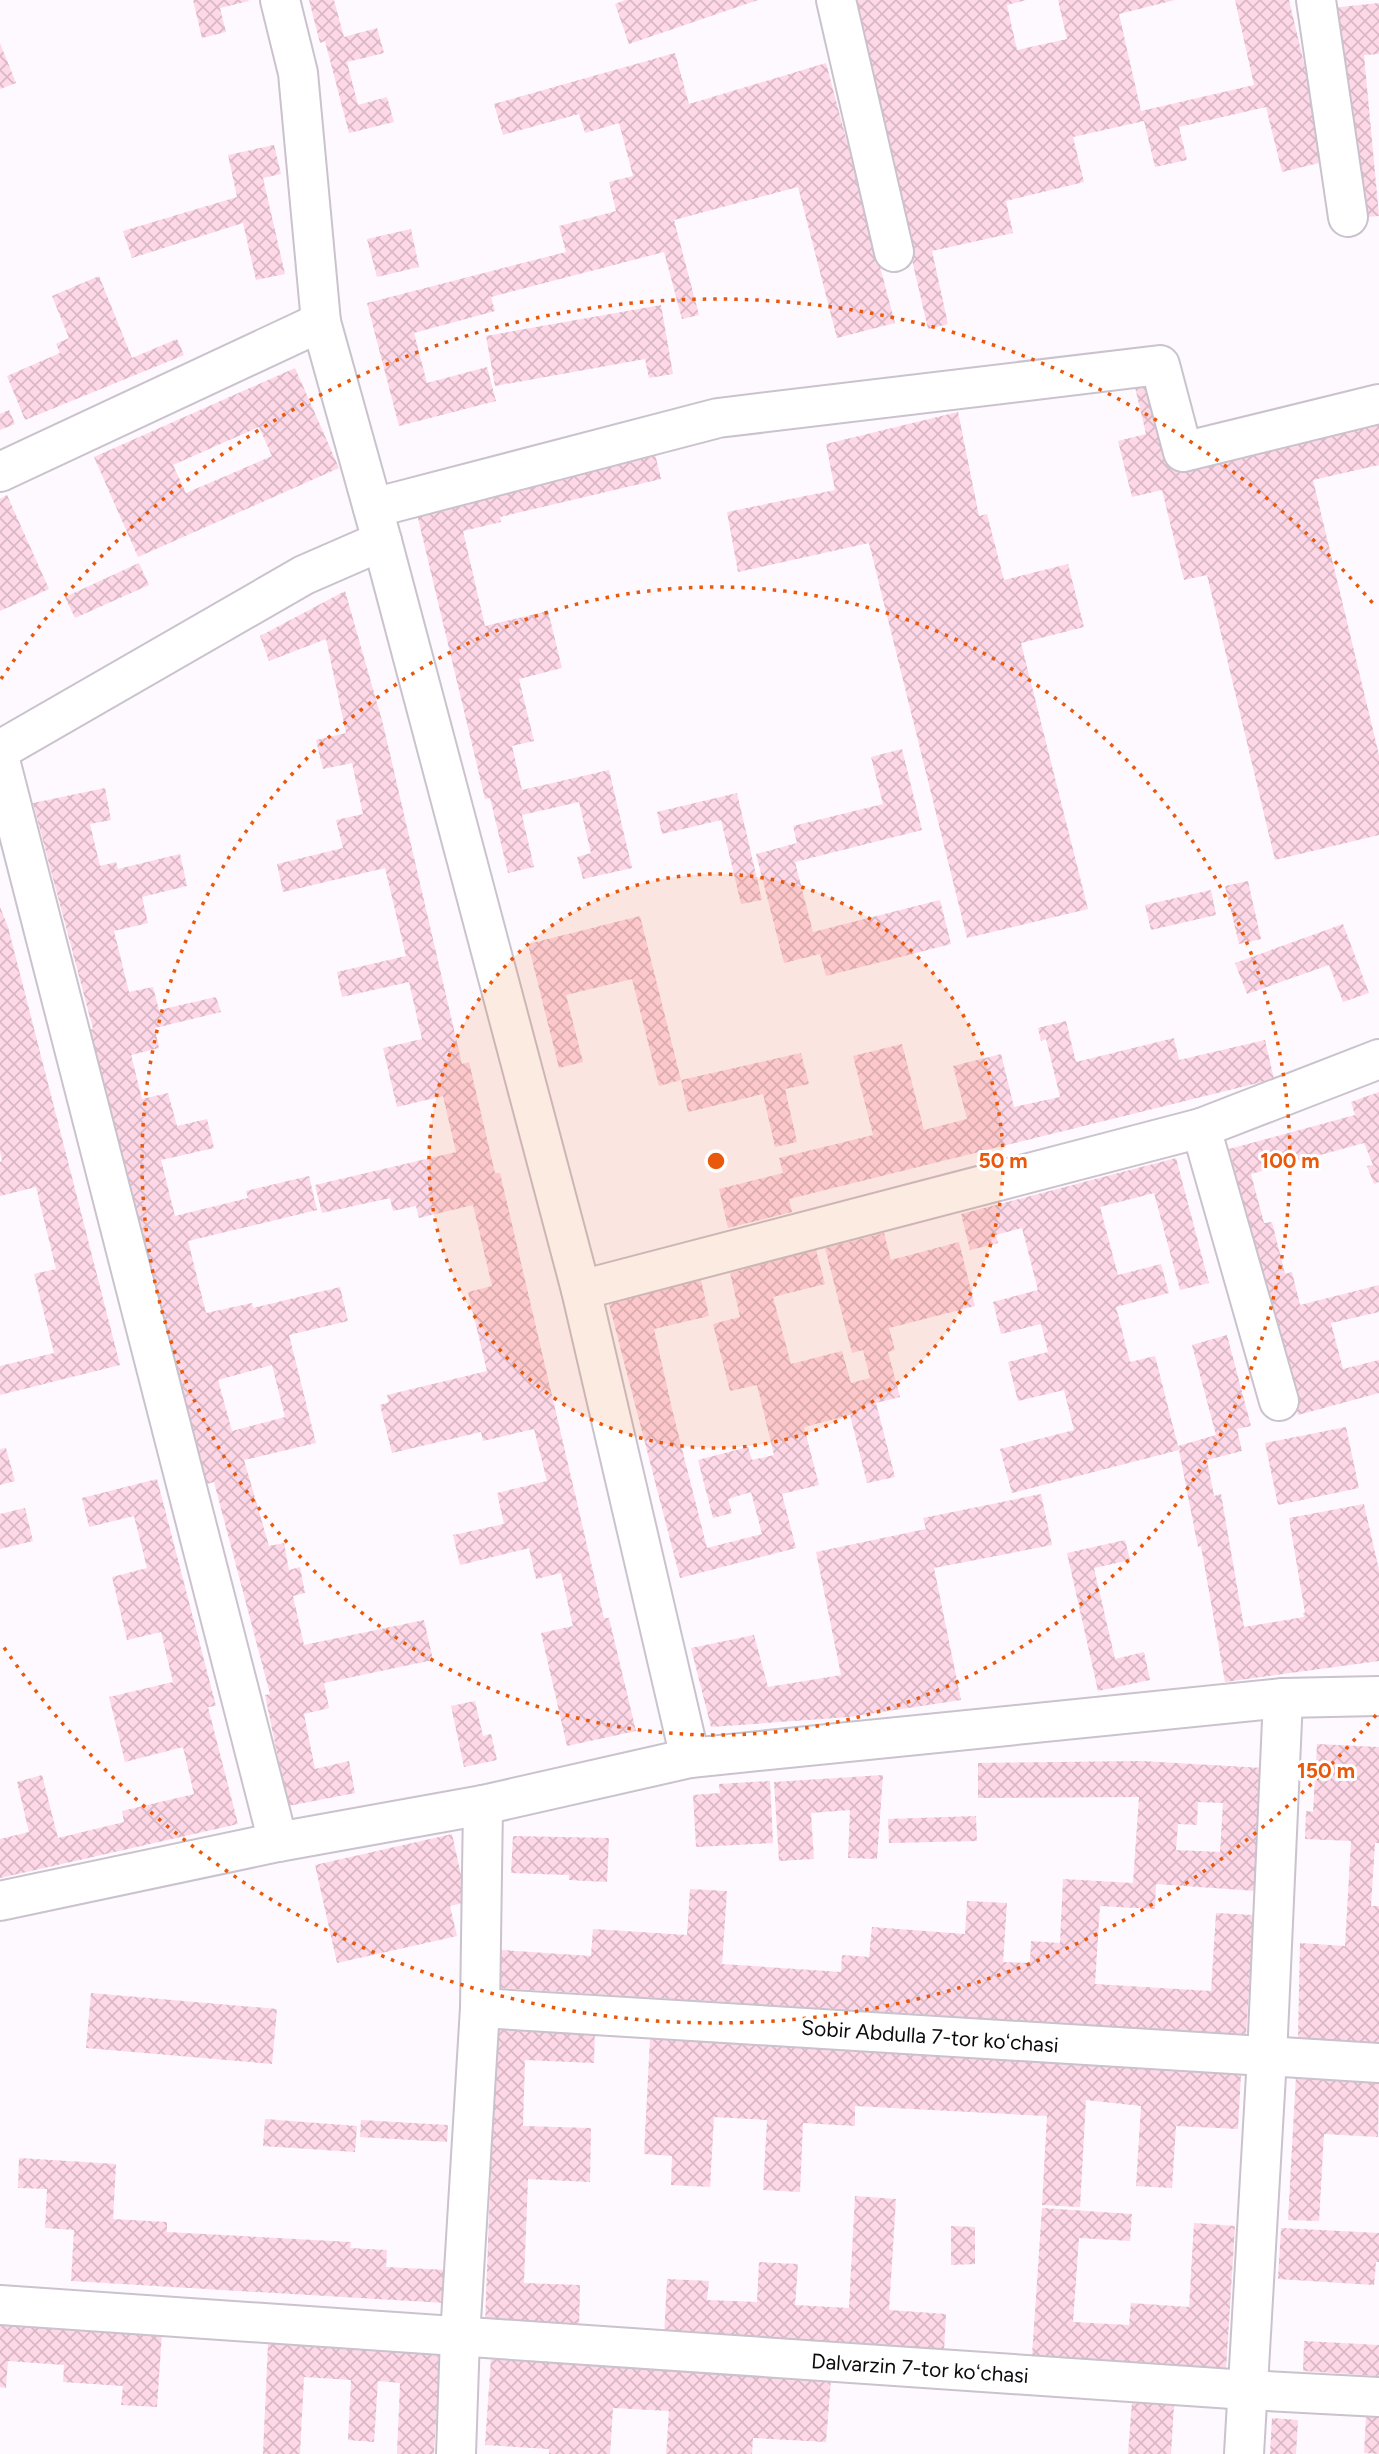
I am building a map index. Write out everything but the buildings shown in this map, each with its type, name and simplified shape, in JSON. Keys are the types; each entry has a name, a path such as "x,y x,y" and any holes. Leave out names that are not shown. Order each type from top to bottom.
{"street":[{"path":"280,0 298,73 321,322 581,1290 690,1758"},
{"path":"835,0 894,252"},
{"path":"1316,0 1348,217"},
{"path":"0,472 321,322"},
{"path":"0,750 304,575 377,524 718,418 1160,365 1183,452 1379,404"},
{"path":"0,760 278,1842"},
{"path":"581,1290 1201,1128 1379,1059"},
{"path":"1201,1128 1279,1401"},
{"path":"0,1901 278,1842 484,1805 690,1758 1283,1698 1379,1696"},
{"path":"1244,2454 1267,2057 1283,1698"},
{"path":"456,2454 460,2337 480,2008 484,1805"},
{"name":"Sobir Abdulla 7-tor koʻchasi","path":"480,2008 1379,2063"},
{"name":"Dalvarzin 7-tor koʻchasi","path":"0,2305 1379,2397"}]}
